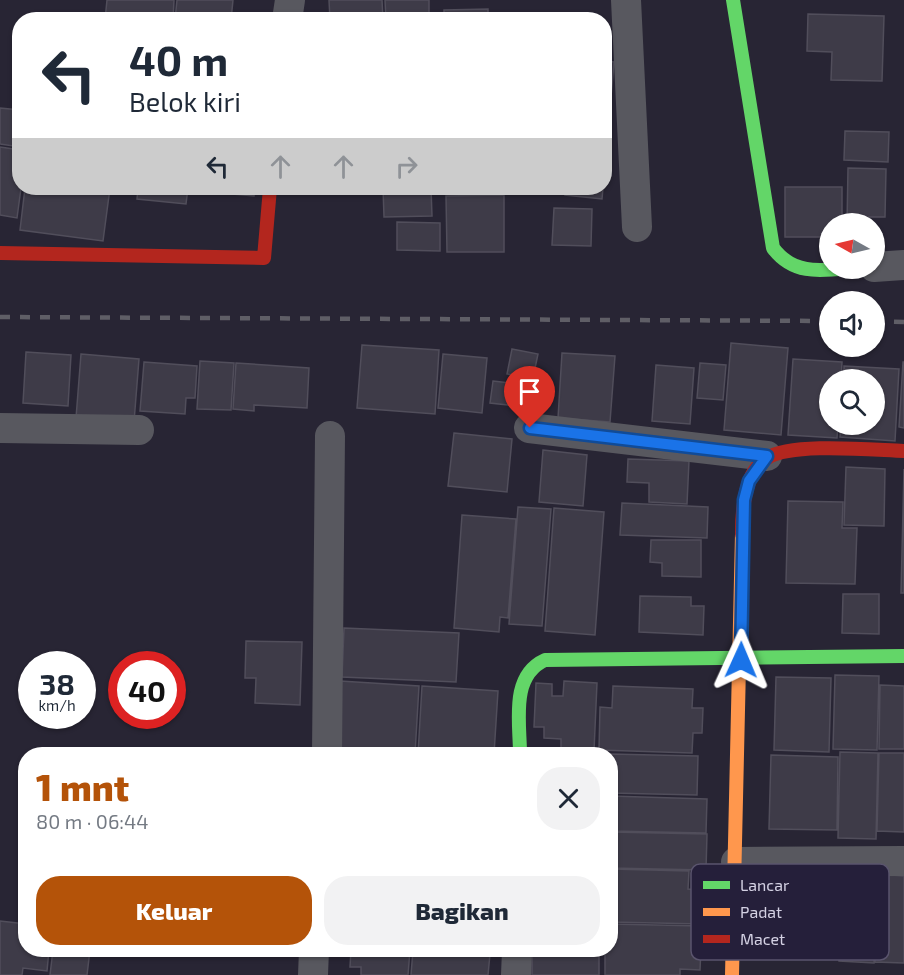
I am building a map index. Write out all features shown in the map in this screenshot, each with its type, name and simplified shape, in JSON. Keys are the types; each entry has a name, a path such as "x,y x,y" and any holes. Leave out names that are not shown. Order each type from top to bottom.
{"street":[{"path":"626,0 637,227"},
{"path":"733,0 773,248 780,260 790,267 808,271 819,270"},
{"path":"0,253 264,258 269,195"},
{"path":"885,266 904,265"},
{"path":"0,428 139,429"},
{"path":"530,428 767,456 788,450 904,451"},
{"path":"327,747 330,436"},
{"path":"767,456 749,481 744,500 736,862 904,861"},
{"path":"520,747 521,685 525,674 532,666 545,660 741,660 904,656"},
{"path":"313,975 314,957"},
{"path":"516,957 516,975"},
{"path":"732,975 733,960"}],"building":[{"path":"107,0 174,0 173,12 106,12"},
{"path":"177,0 233,0 232,12 176,12"},
{"path":"329,0 382,0 383,12 330,12"},
{"path":"385,0 429,0 429,12 386,12"},
{"path":"488,9 488,12 444,12 444,10"},
{"path":"808,14 884,16 882,81 831,80 832,52 807,51"},
{"path":"612,62 614,62 612,85"},
{"path":"0,108 12,109 12,146 0,144"},
{"path":"845,131 889,132 888,162 844,160"},
{"path":"0,147 12,149 12,195 20,195 17,218 0,215"},
{"path":"848,168 886,169 885,217 885,213 847,213"},
{"path":"785,187 842,187 842,213 819,213 819,237 785,237"},
{"path":"24,195 109,195 103,241 20,230"},
{"path":"137,195 187,195 186,204 137,199"},
{"path":"383,195 431,195 432,216 384,217"},
{"path":"504,195 504,252 447,252 446,196"},
{"path":"565,195 602,195 602,199"},
{"path":"554,208 592,209 591,246 552,245"},
{"path":"397,222 440,223 440,251 397,250"},
{"path":"731,343 788,348 781,435 724,430"},
{"path":"362,345 439,350 435,414 357,408"},
{"path":"512,349 538,354 533,378 507,374"},
{"path":"26,352 71,355 68,406 23,403"},
{"path":"562,353 615,356 610,422 558,418"},
{"path":"81,354 139,359 134,422 76,418"},
{"path":"443,354 487,358 482,413 438,408"},
{"path":"793,359 842,362 842,369 819,369 819,435 837,435 837,438 788,435"},
{"path":"200,361 234,363 231,410 197,409"},
{"path":"144,362 197,366 195,398 186,398 185,414 140,411"},
{"path":"904,362 904,428 899,427"},
{"path":"236,363 309,368 307,408 254,405 254,411 233,409"},
{"path":"700,363 726,365 723,400 697,398"},
{"path":"656,365 694,368 690,424 652,421"},
{"path":"844,366 899,369 895,441 840,437 840,435 885,435 885,369 844,369"},
{"path":"493,381 547,387 546,409 490,403"},
{"path":"454,433 512,439 507,492 448,486"},
{"path":"543,450 587,455 583,506 539,502"},
{"path":"628,459 689,461 687,504 649,502 649,483 627,482"},
{"path":"846,467 885,469 884,526 844,525"},
{"path":"904,469 904,593 901,593"},
{"path":"788,501 843,502 842,528 857,528 855,584 786,583"},
{"path":"622,503 708,507 707,538 620,535"},
{"path":"518,507 551,509 542,626 509,624"},
{"path":"554,508 604,512 595,635 545,631"},
{"path":"462,515 516,519 508,618 500,617 499,632 454,628"},
{"path":"651,540 701,540 701,577 662,576 662,563 650,562"},
{"path":"843,594 879,594 879,634 842,633"},
{"path":"640,596 691,597 691,606 704,606 703,635 639,632"},
{"path":"344,628 459,633 456,682 342,677"},
{"path":"246,641 302,642 300,705 255,703 256,678 245,678"},
{"path":"835,675 879,676 877,750 833,749"},
{"path":"776,677 831,678 829,752 774,750"},
{"path":"340,681 419,686 415,747 336,747"},
{"path":"564,681 597,683 594,747 561,747 561,739 544,738 544,727 534,727 536,683 552,684 552,696 563,696"},
{"path":"880,685 904,686 904,749 879,749"},
{"path":"422,686 498,691 494,747 418,747"},
{"path":"613,686 693,689 692,708 703,708 702,733 693,733 692,753 618,751 618,747 599,747 600,707 612,708"},
{"path":"840,752 878,753 876,839 838,838"},
{"path":"879,753 904,753 904,832 877,831"},
{"path":"618,754 698,756 697,795 618,793"},
{"path":"771,755 838,757 837,830 769,829"},
{"path":"618,796 707,799 706,833 618,831"},
{"path":"618,832 707,834 706,864 691,864 691,870 618,868"},
{"path":"618,869 689,871 691,924 618,922"},
{"path":"889,875 904,876 904,963 875,962 875,960 889,960"},
{"path":"0,921 18,923 18,957 48,957 47,971 23,968 22,975 0,975"},
{"path":"618,924 691,926 691,960 700,960 700,970 680,969 680,975 605,975 605,957 618,957"},
{"path":"52,957 89,957 87,975 50,975"},
{"path":"351,957 409,957 408,975 361,975 361,967 350,967"},
{"path":"412,957 490,957 488,975 411,975"},
{"path":"532,957 599,957 599,975 532,975"},
{"path":"839,960 874,960 874,963"}],"railway":[{"path":"0,317 819,321"},
{"path":"885,321 904,322"}],"traffic: fast":[{"path":"733,0 773,248 789,263 798,267 819,270"},
{"path":"520,747 519,701 522,688 526,677 534,667 545,660 904,656"}],"traffic: slow":[{"path":"735,864 742,534"},
{"path":"732,960 732,975"}],"traffic: jam":[{"path":"0,253 264,258 269,195"},
{"path":"742,534 744,503 749,482 753,472 767,458 779,453 813,448 904,451"}],"route":[{"path":"530,428 767,456 749,481 744,500 741,660"}]}
